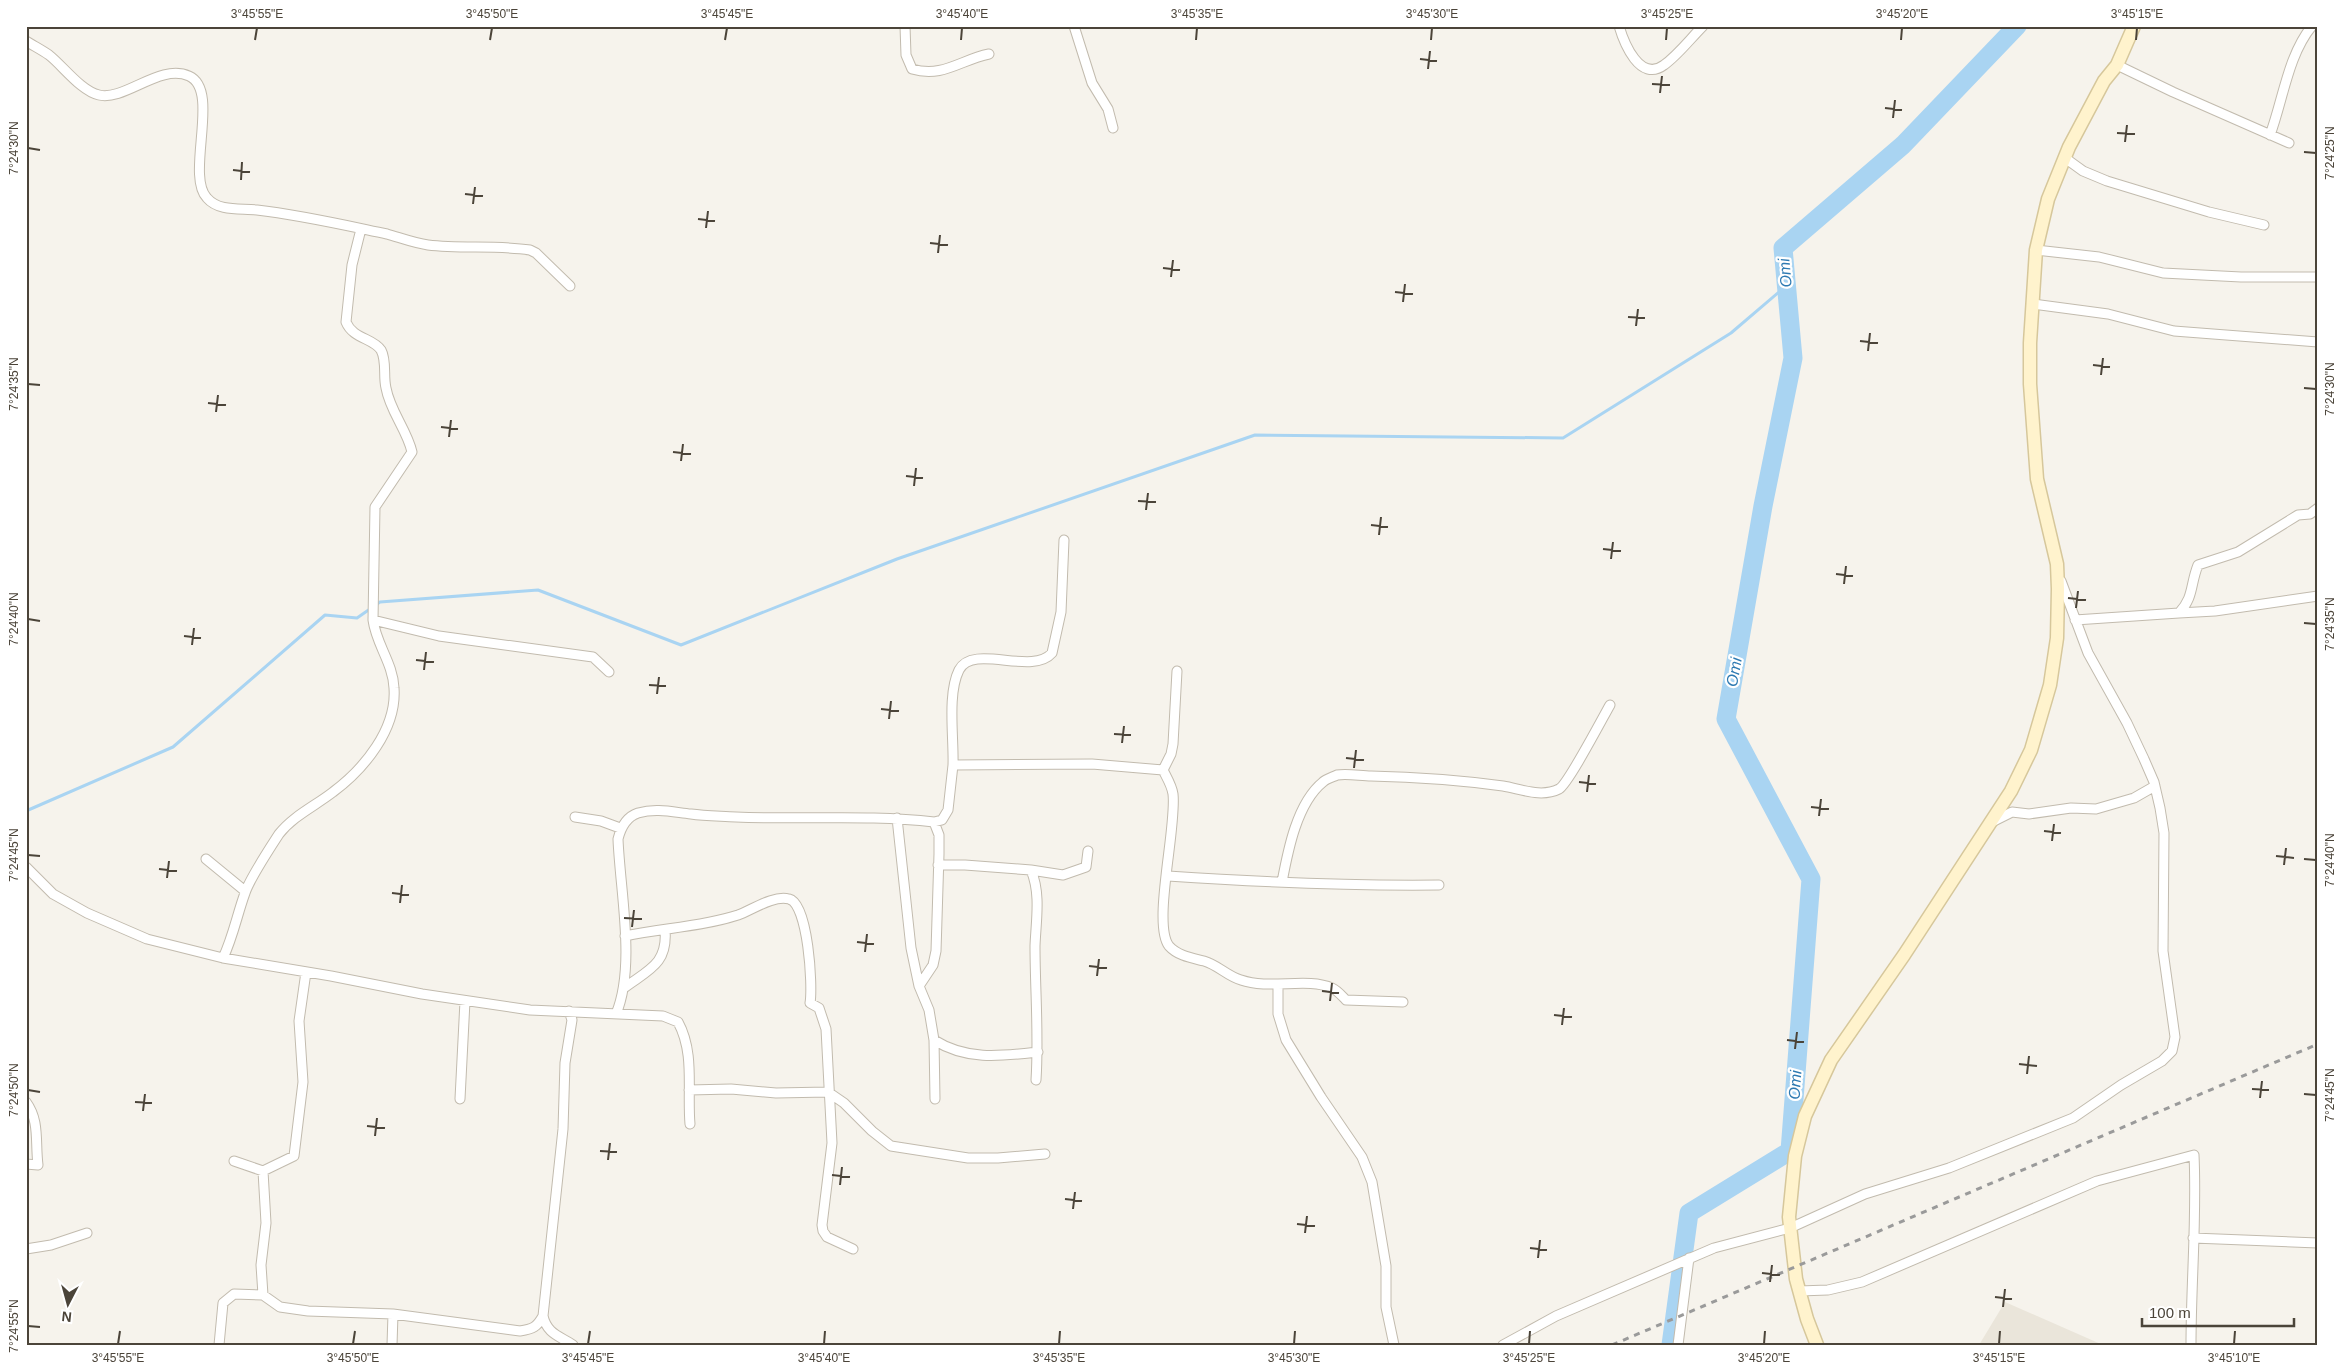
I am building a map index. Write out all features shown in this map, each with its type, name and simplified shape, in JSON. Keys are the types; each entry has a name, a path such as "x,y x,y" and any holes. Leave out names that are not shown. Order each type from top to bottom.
{"main road":[{"path":"1818,1345 1807,1319 1799,1291 1792,1258 1790,1228 1790,1196 1795,1156 1806,1116 1821,1078 1831,1060 1992,822 2022,771 2045,707 2057,638 2056,564 2038,479 2030,384 2036,250 2048,199 2065,158 2104,81 2116,64 2134,26"}],"street":[{"path":"905,26 906,55 912,69 922,72 943,71 989,54"},
{"path":"1074,26 1092,83 1108,109 1113,128"},
{"path":"1619,26 1624,45 1635,61 1643,67 1653,68 1663,66 1703,26"},
{"path":"2270,135 2296,57 2306,33 2312,26"},
{"path":"26,41 49,55 77,80 99,95 109,95 166,74 178,73 191,76 201,89 204,108 200,163 202,188 205,198 213,203 226,208 294,215 429,245 530,250 536,253 570,286"},
{"path":"2116,64 2173,92 2289,143"},
{"path":"2065,158 2083,171 2107,180 2209,212 2264,225"},
{"path":"223,958 231,941 245,891 280,834 293,820 360,770 388,724 393,708 394,687 388,659 375,635 373,620 375,507 412,452 409,440 386,390 383,356 379,348 350,330 346,322 352,265 361,229"},
{"path":"2036,250 2099,257 2163,273 2241,277 2318,277"},
{"path":"2033,304 2108,314 2174,331 2318,342"},
{"path":"2179,613 2190,601 2193,578 2198,565 2238,552 2298,516 2310,514 2318,508"},
{"path":"616,1014 624,988 625,936 619,862 620,828 635,814 650,810 737,817 897,818 934,822 942,820 948,810 953,765 953,696 959,670 970,660 1041,661 1052,653 1061,612 1064,540"},
{"path":"1502,1345 1556,1316 1714,1248 1790,1228 1865,1194 1949,1168 2073,1118 2121,1085 2162,1061 2172,1051 2176,1037 2163,951 2164,833 2155,786 2127,722 2088,653 2065,597 2056,564"},
{"path":"2075,620 2215,611 2318,596"},
{"path":"373,620 439,636 593,657 609,672"},
{"path":"1176,671 1173,744 1171,754 1163,770 1173,794 1168,876 1163,904 1164,932 1168,945 1190,958 1216,965 1240,980 1278,985 1320,984 1333,988 1346,1000 1403,1002"},
{"path":"1282,882 1291,838 1312,793 1324,781 1338,775 1395,777 1505,786 1534,793 1552,791 1560,788 1570,776 1581,753 1610,705"},
{"path":"953,765 1092,764 1163,770"},
{"path":"1992,822 2012,812 2030,814 2070,808 2096,809 2134,798 2155,786"},
{"path":"575,817 601,821 620,828"},
{"path":"897,818 911,948 919,986 929,1010 934,1040 935,1099"},
{"path":"919,986 933,965 936,951 939,835 934,822"},
{"path":"938,866 965,864 1064,874 1086,867 1088,851"},
{"path":"206,859 245,891"},
{"path":"27,868 53,894 87,913 148,939 223,958 464,1001 530,1010 663,1016 678,1022 684,1033 688,1055 690,1124"},
{"path":"1031,870 1037,886 1035,947 1038,1052 1036,1080"},
{"path":"1168,876 1386,886 1439,885"},
{"path":"625,936 734,916 774,900 790,899 795,903 804,923 807,940 812,990 810,1003 819,1008 826,1029 832,1143 822,1212 822,1231 827,1237 853,1250"},
{"path":"624,988 657,963 664,954 666,944 665,930"},
{"path":"234,1161 263,1171 294,1156 303,1082 299,1021 306,972"},
{"path":"1278,985 1278,1014 1286,1040 1321,1097 1362,1157 1372,1182 1386,1266 1386,1307 1394,1345"},
{"path":"460,1099 464,1001"},
{"path":"219,1345 223,1303 234,1294 262,1295 280,1307 308,1311 393,1314 520,1331 533,1329 538,1326 543,1316 564,1129 565,1063 572,1020 569,1011"},
{"path":"934,1040 955,1050 976,1056 1038,1052"},
{"path":"689,1090 731,1089 776,1093 828,1092 851,1108 872,1131 891,1146 968,1158 998,1158 1045,1154"},
{"path":"26,1102 36,1118 35,1144 38,1165 26,1164"},
{"path":"1799,1291 1828,1290 1862,1282 2097,1181 2194,1155 2196,1199 2191,1279 2191,1345"},
{"path":"262,1295 261,1265 266,1223 263,1171"},
{"path":"26,1249 51,1245 87,1233"},
{"path":"2194,1238 2318,1243"},
{"path":"1678,1345 1690,1258"},
{"path":"392,1345 393,1314"},
{"path":"543,1316 547,1327 552,1333 573,1345"}],"shaded area":[{"path":"2005,1302 2103,1345 1979,1345"}],"waterway":[{"name":"Omi","path":"1671,1345 1689,1213 1790,1151 1811,879 1726,719 1763,506 1793,358 1783,248 1903,145 2017,26"},
{"path":"26,811 173,747 325,615 357,618 380,602 538,590 681,645 897,559 1255,435 1563,438 1731,333 1786,286"}],"railway":[{"path":"1612,1345 2318,1044"}]}
